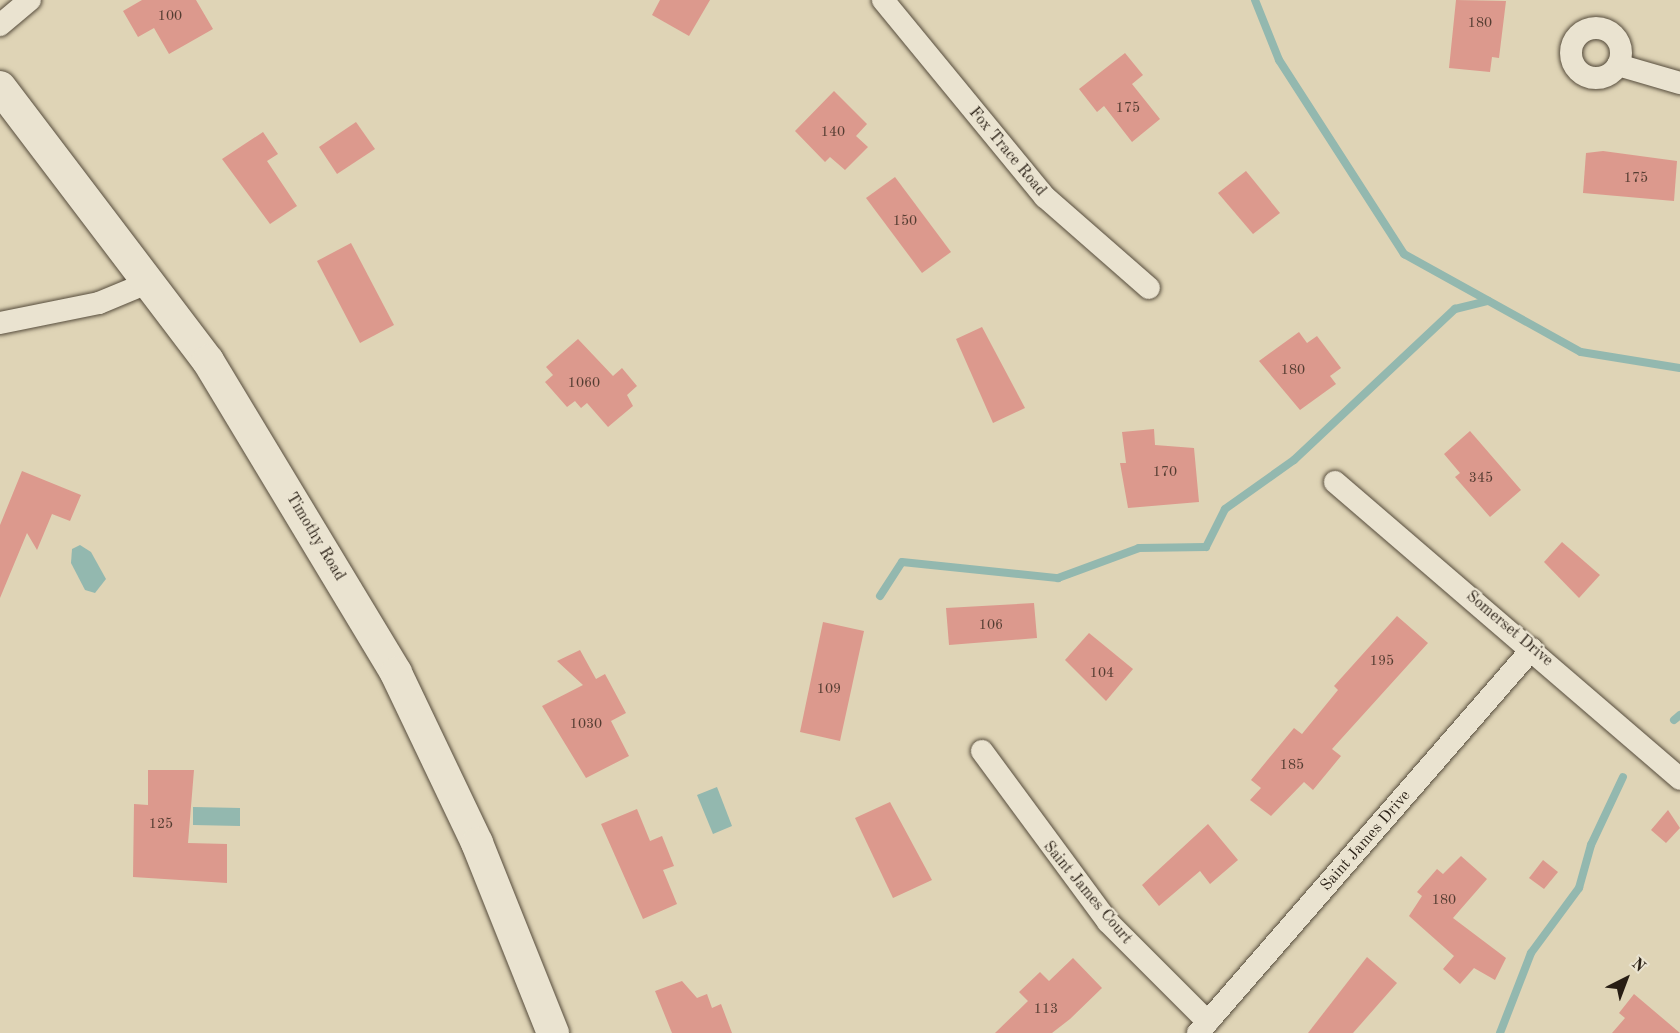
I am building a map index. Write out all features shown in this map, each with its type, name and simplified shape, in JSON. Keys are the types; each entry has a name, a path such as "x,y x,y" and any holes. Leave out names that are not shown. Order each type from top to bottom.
{"main road":[{"name":"Timothy Road","path":"0,87 152,281 258,441 396,673 477,843 553,1033"}],"street":[{"path":"0,25 30,0"},
{"name":"Fox Trace Road","path":"883,0 1045,197 1149,288"},
{"path":"1618,65 1680,83"},
{"path":"0,323 99,303 152,281"},
{"name":"Somerset Drive","path":"1335,482 1533,649 1680,779"},
{"name":"Saint James Drive","path":"1203,1028 1533,649"},
{"name":"Saint James Court","path":"982,751 1031,824 1108,922 1203,1028"}],"water":[{"path":"80,545 91,552 106,579 95,593 85,590 71,563 72,549"},
{"path":"717,787 732,826 713,834 697,795"},
{"path":"193,807 240,808 240,826 193,825"}],"building":[{"path":"142,0 196,0 213,29 169,54 154,28 138,37 123,11"},
{"path":"660,0 710,0 689,36 652,15"},
{"path":"1456,0 1506,1 1499,58 1492,57 1490,72 1449,68"},
{"path":"1125,53 1143,75 1132,84 1160,119 1132,142 1104,106 1097,112 1079,89"},
{"path":"834,91 867,124 856,136 868,147 845,170 830,157 825,162 795,131"},
{"path":"356,122 375,149 337,174 319,147"},
{"path":"263,132 278,154 267,161 297,206 270,224 222,159"},
{"path":"1603,151 1677,161 1674,201 1583,193 1586,153"},
{"path":"1246,171 1280,213 1253,234 1218,193"},
{"path":"895,177 951,252 922,273 866,198"},
{"path":"351,243 394,325 360,343 317,261"},
{"path":"982,327 1025,408 993,423 956,339"},
{"path":"1299,332 1307,343 1317,336 1341,368 1330,376 1336,384 1300,410 1259,361"},
{"path":"578,339 613,376 622,368 637,386 627,395 633,406 608,427 587,403 581,408 575,401 567,407 545,382 553,375 546,367"},
{"path":"1154,429 1155,445 1194,448 1199,502 1128,508 1120,463 1126,463 1122,432"},
{"path":"1470,431 1521,490 1490,517 1455,477 1460,473 1444,454"},
{"path":"22,471 81,495 70,521 52,514 37,550 27,533 0,598 0,525"},
{"path":"1562,542 1600,575 1579,598 1544,562"},
{"path":"1034,603 1037,638 949,645 946,608"},
{"path":"1397,616 1428,643 1332,749 1341,756 1313,790 1304,782 1271,816 1250,800 1261,788 1251,780 1294,728 1302,734 1338,690 1334,686"},
{"path":"823,622 864,631 840,741 800,732"},
{"path":"1089,633 1133,669 1106,701 1065,660"},
{"path":"580,650 596,679 605,674 626,713 611,721 629,756 586,778 542,706 583,685 557,661"},
{"path":"148,770 194,770 188,843 227,844 227,883 133,877 134,804 148,805"},
{"path":"890,802 932,880 893,898 855,818"},
{"path":"637,809 650,841 662,836 674,866 663,870 677,904 643,919 601,824"},
{"path":"1668,810 1680,828 1666,843 1651,830"},
{"path":"1208,824 1238,860 1210,884 1200,871 1159,906 1142,885"},
{"path":"1461,856 1487,879 1453,918 1506,958 1495,980 1474,968 1460,984 1443,969 1454,956 1409,916 1422,896 1417,892 1437,869 1443,874"},
{"path":"1543,860 1558,872 1544,889 1529,878"},
{"path":"1367,957 1397,983 1353,1033 1308,1033"},
{"path":"1073,958 1102,988 1070,1019 1052,1033 995,1033 1028,1001 1019,992 1040,972 1049,981"},
{"path":"682,981 697,998 707,994 712,1008 721,1004 732,1033 672,1033 655,991"},
{"path":"1634,994 1680,1033 1612,1033 1625,1018 1619,1013"}],"waterway":[{"path":"1255,0 1279,60 1404,254 1581,352 1680,368"},
{"path":"880,596 902,562 1058,578 1139,548 1206,547 1225,509 1294,460 1455,309 1488,301"},
{"path":"1674,720 1680,715"},
{"path":"1500,1033 1531,953 1579,888 1591,845 1623,777"}]}
